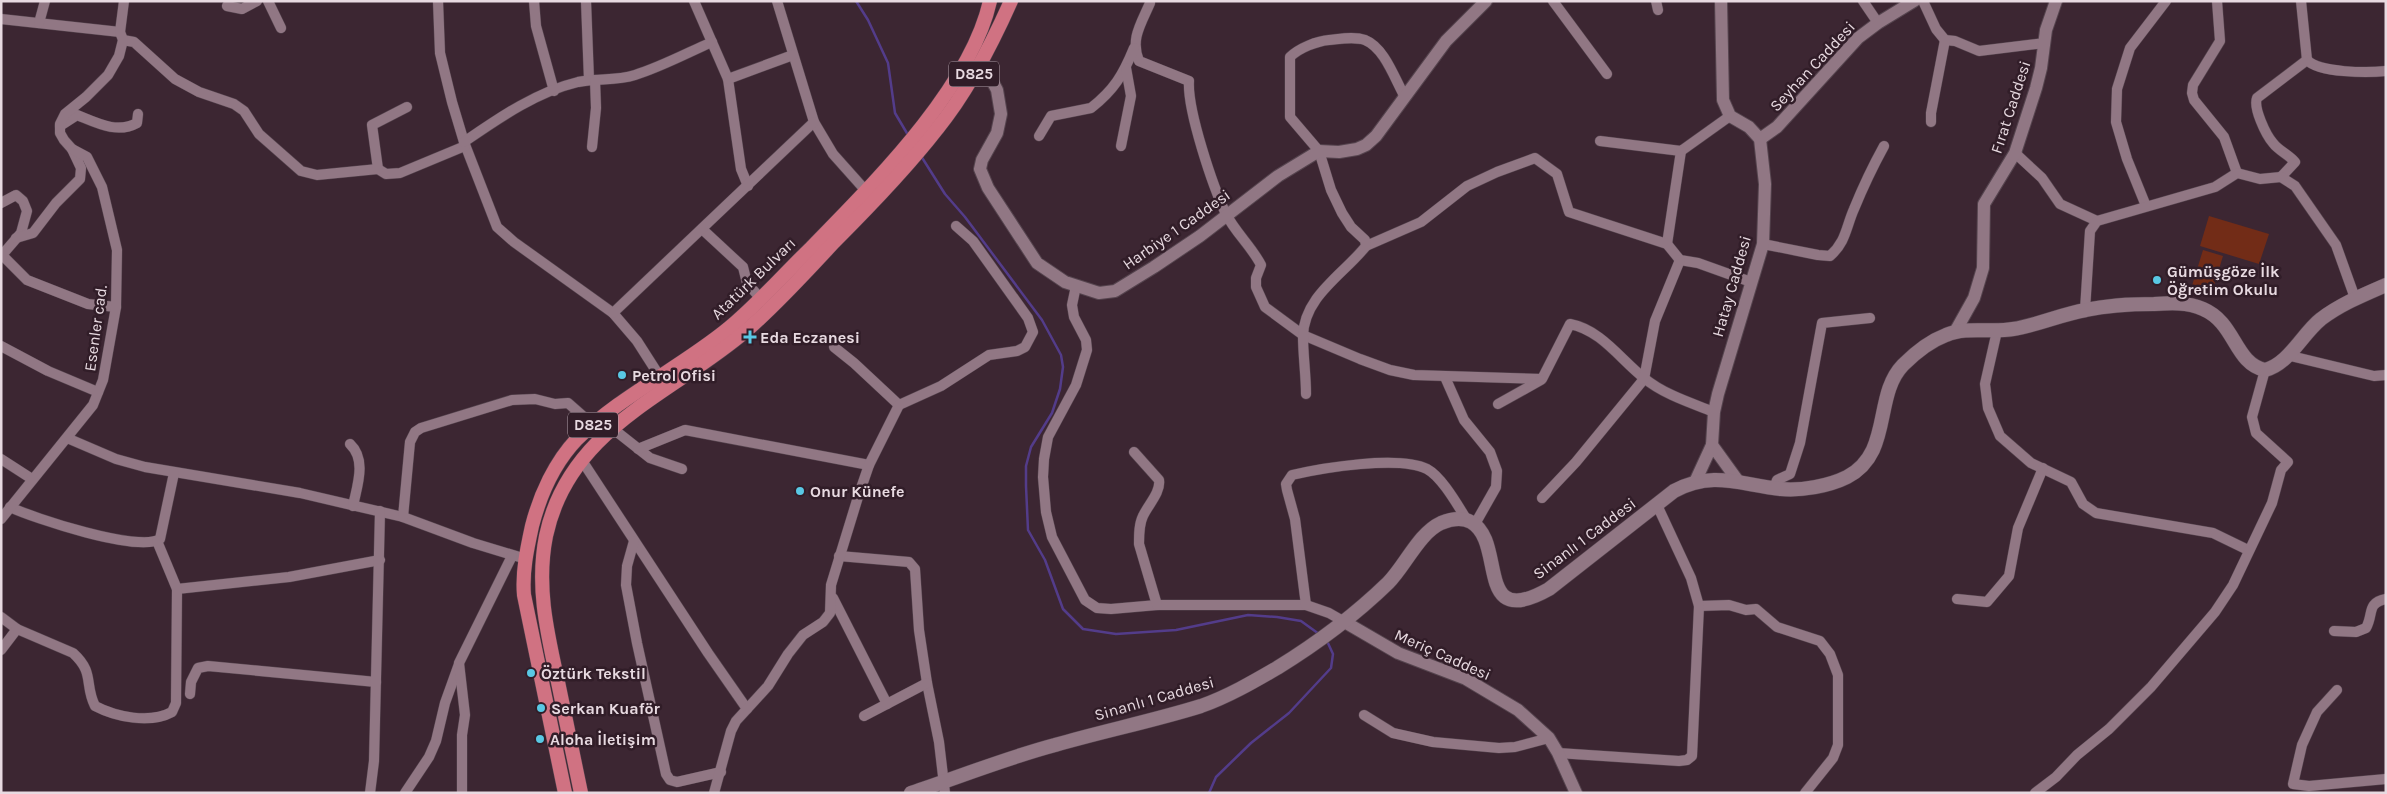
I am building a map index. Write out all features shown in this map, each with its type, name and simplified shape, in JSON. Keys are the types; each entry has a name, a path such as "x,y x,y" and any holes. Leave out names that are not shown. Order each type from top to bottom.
{"highway":[{"name":"Atatürk Bulvarı","path":"922,137 983,25 990,1"},
{"name":"Atatürk Bulvarı","path":"565,793 526,609 519,557 546,485 570,448 593,425 748,329 893,173 922,137 958,101 982,62 1011,1"},
{"name":"Atatürk Bulvarı","path":"581,793 547,633 541,583 545,544 552,515 568,479 581,459 657,384 727,330 761,299 866,191 893,173"}],"main road":[{"path":"1955,332 1997,331 2033,325 2085,310 2138,304 2193,305 2209,312 2221,321 2248,362 2265,370 2276,365 2311,328 2338,308 2386,285"},
{"name":"Sinanlı 1 Caddesi","path":"911,793 945,787 1053,745 1201,706 1253,682 1302,652 1368,602 1396,574 1431,529 1450,520 1471,522 1485,536 1489,546 1495,584 1505,595 1520,600 1537,596 1549,589 1674,491 1695,482 1724,479 1795,490 1845,478 1859,469 1872,452 1877,441 1888,395 1895,375 1901,366 1926,346 1955,332"}],"street":[{"path":"39,23 45,1"},
{"path":"60,126 65,114 86,97 108,75 119,56 124,1"},
{"path":"228,6 242,9 257,1"},
{"path":"268,1 280,28"},
{"path":"438,1 440,53 465,144 497,227 514,242 613,313 637,341 657,384"},
{"path":"534,1 536,26 554,91"},
{"path":"586,1 596,108 592,147"},
{"path":"694,1 728,79 741,169 748,186"},
{"path":"777,1 814,122 833,154 866,191"},
{"name":"Harbiye 1 Caddesi","path":"982,62 997,90 1001,114 997,133 982,160 980,168 982,176 1002,212 1037,263 1054,276 1076,286 1099,293 1115,291 1180,249 1278,176 1319,152 1348,151 1366,145 1376,136 1446,40 1486,1"},
{"path":"1553,1 1606,74"},
{"path":"1721,1 1723,100 1730,116 1749,127 1760,139"},
{"path":"1862,1 1878,23"},
{"name":"Seyhan Caddesi","path":"1760,139 1776,127 1858,38 1914,1"},
{"path":"1923,1 1936,29 1945,40 1955,41 1979,51 2045,43"},
{"name":"Fırat Caddesi","path":"1955,332 1974,298 1983,268 1984,204 2015,153 2036,88 2050,17 2056,1"},
{"path":"2146,206 2127,159 2116,122 2118,89 2130,48 2166,1"},
{"path":"2217,1 2220,41 2193,85 2192,93 2194,100 2224,137 2238,173"},
{"path":"2302,1 2307,60 2316,67 2365,72 2386,71"},
{"path":"1039,136 1051,116 1091,108 1120,80 1150,4"},
{"path":"1,19 121,36 134,42 176,79 199,92 234,104 244,112 260,134 301,171 317,175 378,170 386,174 400,173 465,144 505,114 554,91 592,80 615,80 636,75 712,42"},
{"path":"1366,246 1365,240 1351,227 1342,213 1331,190 1319,152 1290,117 1292,103 1290,57 1296,51 1324,40 1348,38 1365,40 1380,52 1404,97"},
{"path":"1931,122 1931,113 1945,40"},
{"path":"1134,48 1139,61 1188,81 1194,121 1227,215 1261,265 1256,278 1256,287 1265,307 1303,335 1390,370 1445,377 1473,376 1542,379"},
{"path":"728,79 793,55"},
{"path":"2085,310 2090,230 2097,221 2215,187 2238,173 2260,179 2281,176 2295,162 2289,155 2274,145 2266,132 2255,103 2257,98 2307,60"},
{"path":"1121,146 1131,96 1126,68"},
{"path":"378,170 372,126 407,107"},
{"path":"60,126 77,115 109,128 130,127 138,122 138,114"},
{"path":"1600,141 1681,151 1730,116"},
{"path":"613,313 814,122"},
{"name":"Esenler cad.","path":"1,519 93,405 103,380 116,307 117,250 102,187 87,157 72,149 64,140 60,126"},
{"name":"Hatay Caddesi","path":"1695,482 1712,445 1714,412 1730,349 1762,244 1765,184 1760,139"},
{"path":"1762,244 1818,256 1830,256 1840,247 1847,235 1853,211 1884,146"},
{"path":"16,238 33,233 56,203 80,179 81,168 72,149"},
{"path":"1667,244 1681,151"},
{"path":"2015,153 2042,178 2060,204 2097,221"},
{"path":"1306,394 1303,335 1305,323 1319,295 1366,246 1421,222 1468,186 1497,172 1535,158 1556,174 1569,212 1667,244 1680,260 1705,265 1751,282"},
{"path":"2281,176 2300,191 2320,224 2332,239 2340,253 2356,298"},
{"path":"1,203 16,195 28,211 21,233 2,255 27,280 88,304 116,307"},
{"path":"714,793 731,731 736,721 768,686 788,654 803,635 823,622 830,613 831,585 869,465 899,405 940,386 989,355 1017,351 1025,347 1033,332 1028,318 973,241 956,226"},
{"path":"702,229 742,268 747,282 761,299"},
{"path":"1542,498 1576,462 1644,379 1655,321 1680,260"},
{"path":"1076,286 1072,305 1074,317 1086,340 1087,350 1076,385 1048,437 1044,459 1046,512 1052,537 1084,600 1097,608 1112,609 1157,605 1306,605 1328,613 1339,625"},
{"path":"1774,488 1777,480 1790,474 1800,443 1822,323 1870,318"},
{"path":"1498,404 1542,379 1570,324 1582,326 1615,350 1644,379 1689,402 1714,412"},
{"path":"1997,331 1985,384 1988,408 2000,436 2031,463 2071,482 2082,504 2096,513 2213,533 2248,550"},
{"path":"1,346 48,371 98,392"},
{"path":"834,347 899,405"},
{"path":"2287,355 2374,376 2386,375"},
{"path":"2035,793 2109,729 2151,687 2215,612 2234,585 2248,550 2272,503 2281,470 2288,462 2256,433 2252,417 2265,370"},
{"path":"1306,605 1295,519 1286,484 1292,475 1337,466 1410,464 1428,469 1449,491 1471,522 1496,488 1498,471 1490,452 1464,420 1445,377"},
{"path":"403,517 410,442 415,432 421,428 512,400 535,400 555,404 568,403 593,425"},
{"path":"612,428 638,449 660,463 682,469"},
{"path":"638,449 685,430 869,465"},
{"path":"67,438 116,459 174,473 250,484 403,517 519,557 459,663 445,704 436,741 405,793"},
{"path":"350,444 358,456 360,468 352,506"},
{"path":"1712,445 1738,481"},
{"path":"1134,452 1159,480 1158,488 1142,517 1138,533 1139,544 1157,605"},
{"path":"1,459 32,479"},
{"path":"581,459 747,709"},
{"path":"1957,599 1986,602 2009,576 2018,528 2043,468"},
{"path":"1,617 18,628 73,653 80,659 88,670 95,706 137,718 167,715 172,712 176,703 177,589 157,540 162,529 174,473"},
{"path":"1558,753 1679,761 1687,760 1692,756 1699,606 1691,578 1656,505"},
{"path":"10,506 37,519 102,536 140,542 157,540"},
{"path":"370,793 374,761 380,512"},
{"path":"634,541 627,566 627,592 666,774 670,780 676,782 721,772"},
{"path":"839,556 909,562 913,566 927,683 940,742 945,787"},
{"path":"177,589 289,577 380,560"},
{"path":"831,596 887,704"},
{"path":"2334,631 2356,632 2366,628 2372,607 2376,601 2386,599"},
{"path":"1699,606 1729,606 1756,610 1777,627 1820,641 1830,654 1838,674 1838,745 1833,758 1805,793"},
{"name":"Meriç Caddesi","path":"1339,625 1398,653 1454,673 1518,710 1549,738 1576,793"},
{"path":"1,650 18,628"},
{"path":"459,663 465,714 462,735 462,793"},
{"path":"190,694 194,674 198,668 208,666 376,682"},
{"path":"864,716 927,683"},
{"path":"2337,690 2317,712 2302,746 2293,784 2309,786 2386,778"},
{"path":"1364,715 1393,733 1433,742 1499,748 1515,747 1549,738"}],"shaded area":[{"path":"2209,216 2269,234 2259,264 2200,246"},
{"path":"2203,250 2223,256 2211,295 2191,289"}],"waterway":[{"path":"856,1 868,20 888,63 895,113 908,135"},
{"path":"921,156 945,194 965,217 1042,320 1061,355 1063,367 1060,389 1052,413 1031,447 1026,466 1026,486 1028,530 1045,560 1063,609 1083,629 1116,634 1176,630 1248,615 1301,621 1319,634"},
{"path":"1209,793 1216,777 1251,743 1289,713 1331,668 1333,654 1327,641"}],"place":[{"name":"Gümüşgöze İlk Öğretim Okulu","path":"2157,280"},
{"name":"Eda Eczanesi","path":"750,337"},
{"name":"Petrol Ofisi","path":"622,375"},
{"name":"Onur Künefe","path":"800,491"},
{"name":"Öztürk Tekstil","path":"531,673"},
{"name":"Serkan Kuaför","path":"541,708"},
{"name":"Aloha İletişim","path":"540,739"}]}
